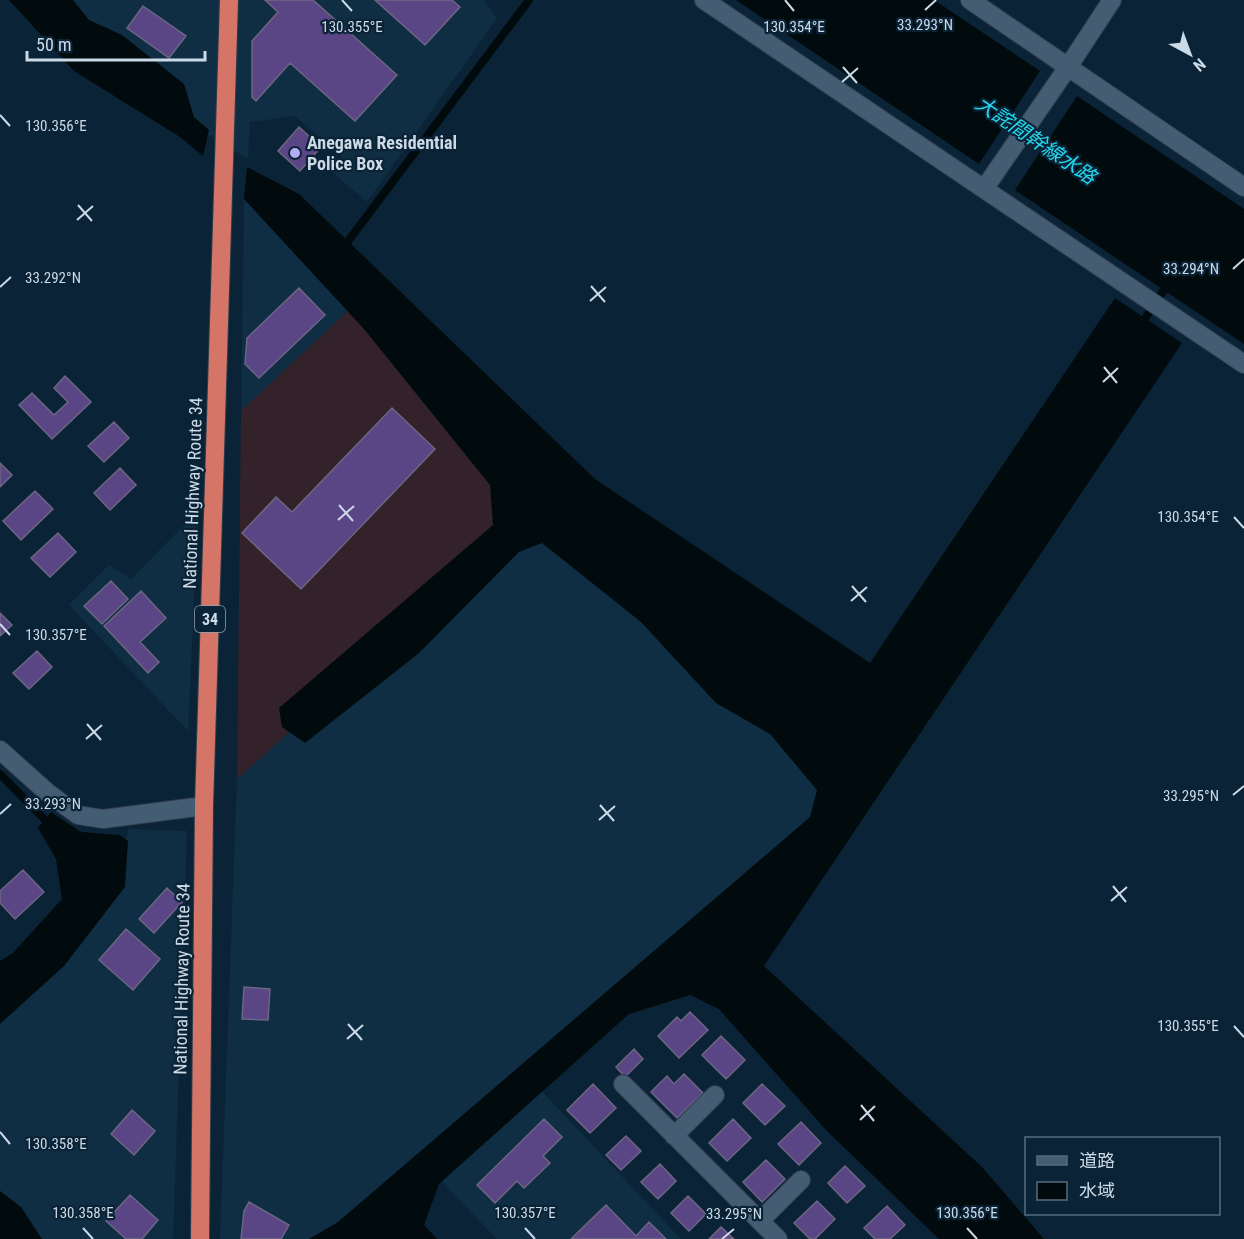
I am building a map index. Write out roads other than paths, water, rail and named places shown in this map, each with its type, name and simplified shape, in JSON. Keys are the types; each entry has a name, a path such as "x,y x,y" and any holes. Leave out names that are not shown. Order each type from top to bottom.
{"highway":[{"name":"National Highway Route 34","path":"200,1239 204,806 229,0"}],"street":[{"path":"704,0 1244,364"},
{"path":"970,0 1244,187"},
{"path":"984,189 1112,0"},
{"path":"0,750 48,793 78,815 103,819 204,806"},
{"path":"623,1084 778,1239"},
{"path":"674,1136 715,1095"},
{"path":"760,1221 801,1180"}],"water":[{"path":"9,0 73,0 89,20 122,35 184,84 194,117 209,130 203,156 180,137 74,71"},
{"path":"736,0 934,0 1040,71 979,164"},
{"path":"1077,96 1244,209 1244,344 1015,190"},
{"path":"247,167 299,194 595,479 870,663 1115,298 1182,343 764,966 982,1167 1044,1239 939,1239 826,1130 719,1009 690,995 629,1014 439,1184 424,1225 437,1239 309,1239 338,1222 810,817 817,790 770,734 716,703 641,622 542,543 519,552 419,653 305,743 282,727 279,708 493,525 490,485 364,329 244,199"},
{"path":"51,812 81,832 120,835 128,841 125,887 64,966 0,1024 0,961 13,953 62,899 56,859 38,828"},
{"path":"0,1191 21,1207 42,1239 0,1239"}],"waterway":[{"path":"343,248 529,0"},
{"name":"大詫間幹線水路","path":"1001,116 1051,150"},
{"path":"1140,326 1170,281"},
{"path":"0,774 51,826"}],"place":[{"name":"Anegawa Residential Police Box","path":"295,153"}]}
